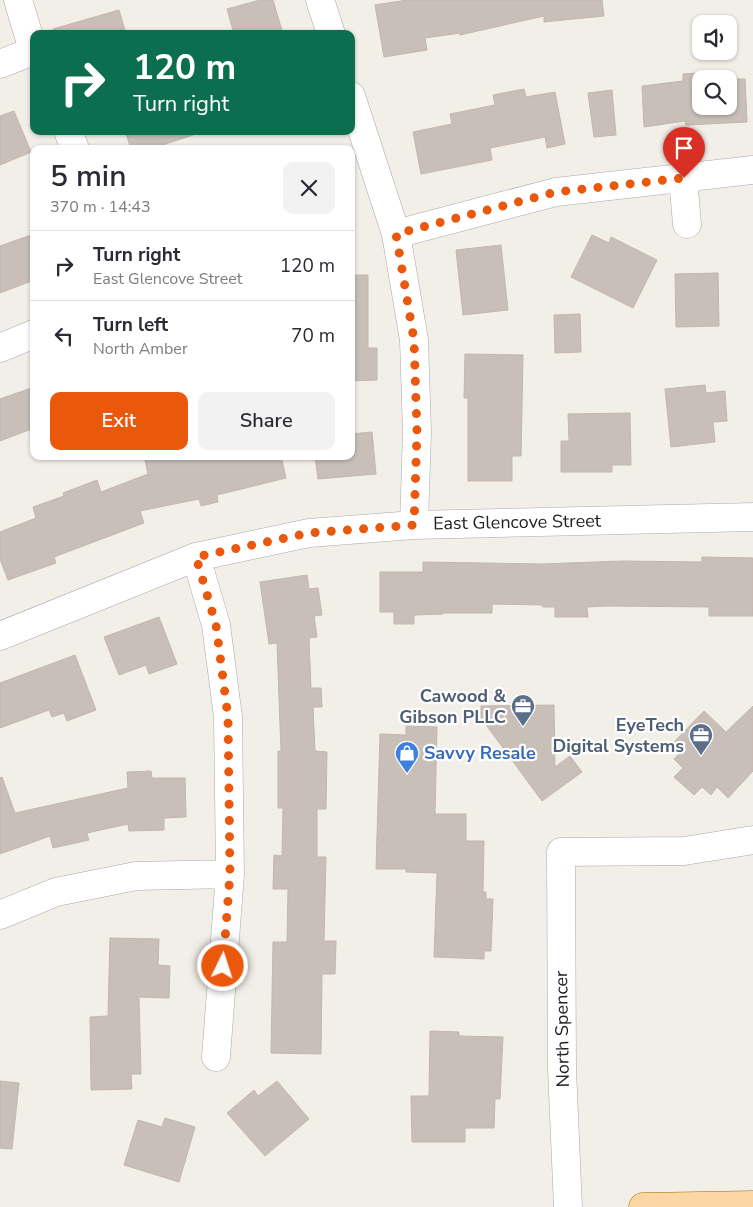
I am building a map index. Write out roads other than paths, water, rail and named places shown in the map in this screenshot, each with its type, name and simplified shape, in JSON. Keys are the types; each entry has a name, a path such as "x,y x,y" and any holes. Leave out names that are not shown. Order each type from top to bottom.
{"main road":[{"path":"643,1207 753,1205"}],"street":[{"path":"18,0 30,42"},
{"path":"320,0 330,30"},
{"path":"0,64 30,53"},
{"path":"355,108 396,234 414,340 417,432 414,525"},
{"path":"396,234 556,192 753,170"},
{"path":"684,178 686,224"},
{"path":"0,348 30,336"},
{"name":"East Glencove Street","path":"0,636 196,557 309,533 414,525 753,517"},
{"path":"196,557 216,625 228,717 230,874 216,1057"},
{"name":"North Spencer","path":"568,1207 562,1069 561,852 684,851 753,840"},
{"path":"0,916 56,892 136,876 230,874"}],"place":[{"name":"Cawood & Gibson PLLC","path":"523,727"},
{"name":"EyeTech Digital Systems","path":"701,756"},
{"name":"Savvy Resale","path":"407,774"}]}
